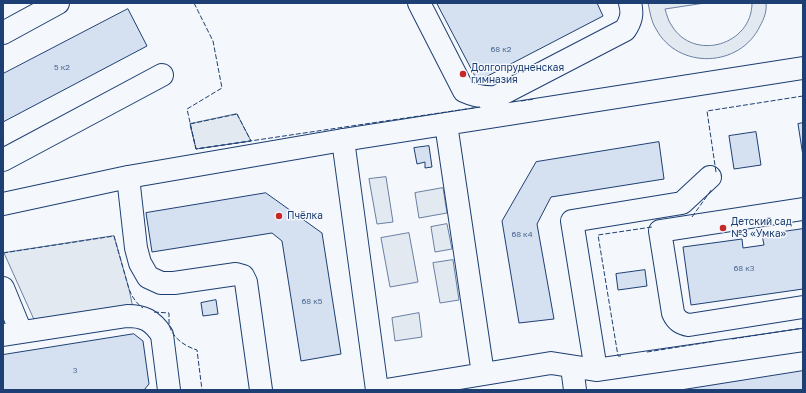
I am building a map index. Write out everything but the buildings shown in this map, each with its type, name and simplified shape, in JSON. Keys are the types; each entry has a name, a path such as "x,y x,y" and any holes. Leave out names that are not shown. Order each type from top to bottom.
{"lane":[{"path":"3,33 58,3"},
{"path":"419,3 464,91 480,97 488,98 496,97 511,90 625,30 632,17 630,3"},
{"path":"3,204 128,177 344,140 803,68"},
{"path":"3,160 162,75"},
{"path":"511,90 514,113"},
{"path":"446,124 483,374"},
{"path":"344,140 378,390"},
{"path":"128,177 136,248 140,263 148,277 161,283 174,283 236,274 243,276 246,282 261,390"},
{"path":"596,370 572,221 682,203 710,177"},
{"path":"803,209 660,231 673,313 675,318 680,323 689,325 803,307"},
{"path":"3,288 12,333 127,316 135,316 151,322 162,335 169,390"},
{"path":"721,320 725,351"},
{"path":"386,390 551,363 596,370 803,340"},
{"path":"572,367 575,390"}],"shaded area":[{"path":"648,3 705,3 665,9 671,24 682,37 694,44 707,46 720,44 732,38 743,29 749,18 752,3 766,3 766,12 763,21 751,40 738,50 724,56 709,59 693,57 679,52 666,42 654,26"},
{"path":"237,114 251,141 196,149 190,124"},
{"path":"386,177 393,222 377,224 369,179"},
{"path":"443,188 447,213 419,218 415,193"},
{"path":"447,224 452,249 435,252 431,227"},
{"path":"409,233 418,282 390,287 381,238"},
{"path":"114,236 133,308 36,324 4,253"},
{"path":"453,260 459,300 440,303 433,263"},
{"path":"419,313 422,337 395,341 392,318"}],"fence":[{"path":"194,3 213,41 222,88 187,109 196,149 480,107"},
{"path":"716,172 707,111 803,96"},
{"path":"521,101 535,99"},
{"path":"237,114 251,141 196,149 190,124 237,114"},
{"path":"692,217 712,189"},
{"path":"621,356 618,356 598,235 652,227"},
{"path":"3,253 114,236 131,295 143,308"},
{"path":"154,312 169,313 170,328 175,337 187,346 197,350 202,390"},
{"path":"732,339 803,328"},
{"path":"647,352 716,341"}],"place":[{"name":"Долгопрудненская гимназия","path":"463,74"},
{"name":"Пчёлка","path":"279,216"},
{"name":"Детский сад №3 «Умка»","path":"723,228"}]}
